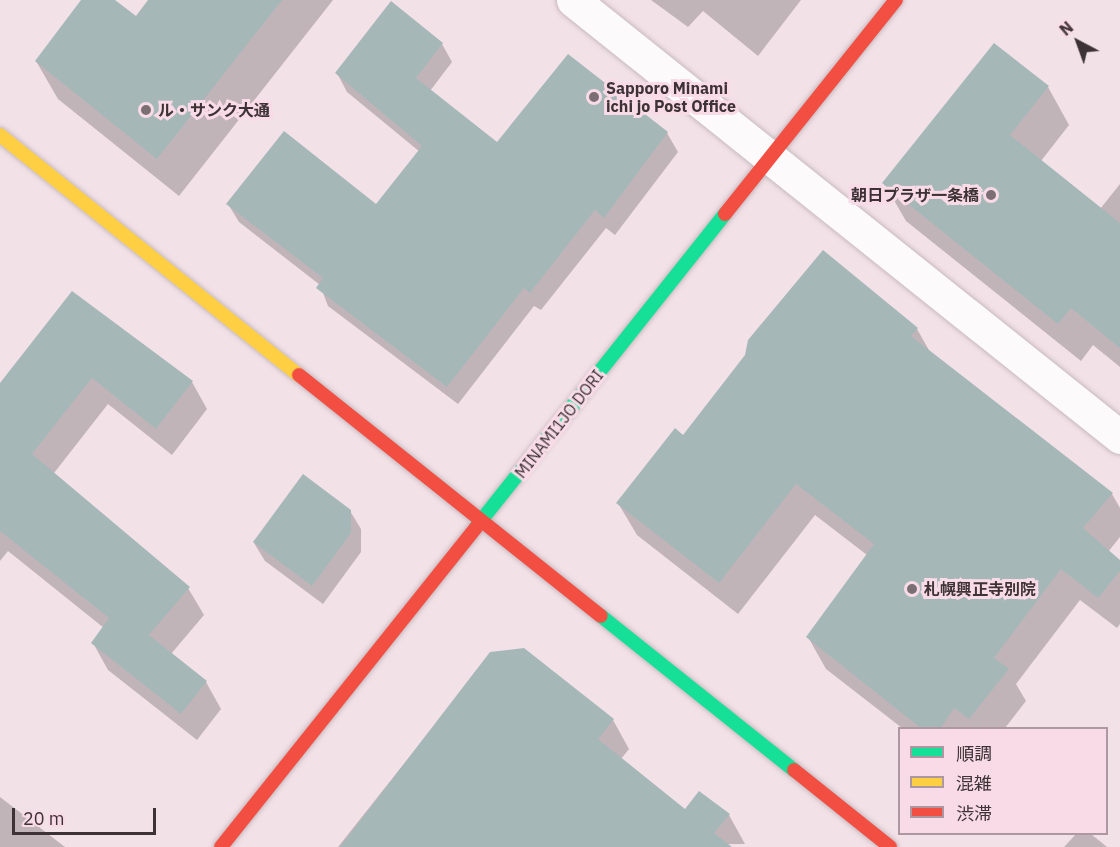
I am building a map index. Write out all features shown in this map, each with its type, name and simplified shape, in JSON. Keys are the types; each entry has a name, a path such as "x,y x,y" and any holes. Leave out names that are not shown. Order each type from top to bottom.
{"street":[{"path":"573,0 1120,437"},
{"name":"MINAMI1JO DORI","path":"221,847 896,0"},
{"path":"0,135 890,847"}],"building":[{"name":"ル・サンク大通","path":"81,0 115,0 136,16 148,0 282,0 157,159 35,61"},
{"path":"391,1 443,43 416,78 497,142 568,54 668,132 604,218 595,210 530,293 524,288 447,387 316,288 323,278 226,204 284,131 376,204 422,146 335,73"},
{"name":"朝日プラザ一条橋","path":"994,43 1049,86 1010,135 1120,223 1120,348 1071,308 1058,324 882,183"},
{"path":"823,250 918,328 911,336 1113,493 1083,528 1120,560 1120,571 1098,598 1061,569 994,658 1009,669 969,719 954,708 941,727 919,727 806,637 874,544 796,484 719,583 616,503 675,428 683,435 745,355 748,340"},
{"path":"72,291 193,381 156,429 92,378 32,454 190,587 149,635 207,681 181,714 91,643 109,618 0,531 0,383"},
{"path":"303,474 351,510 351,533 312,586 253,542"},
{"path":"524,648 614,719 598,739 685,809 699,791 730,814 714,833 732,847 340,847 490,652"}],"traffic: fast":[{"path":"476,527 725,214"},
{"path":"601,616 794,770"}],"traffic: slow":[{"path":"0,135 299,375"}],"traffic: jam":[{"path":"725,214 896,0"},
{"path":"299,375 601,616"},
{"path":"221,847 476,527"},
{"path":"794,770 890,847"}],"place":[{"name":"Sapporo Minami ichi jo Post Office","path":"594,97"},
{"name":"ル・サンク大通","path":"146,110"},
{"name":"朝日プラザ一条橋","path":"991,195"},
{"name":"札幌興正寺別院","path":"912,589"}]}
